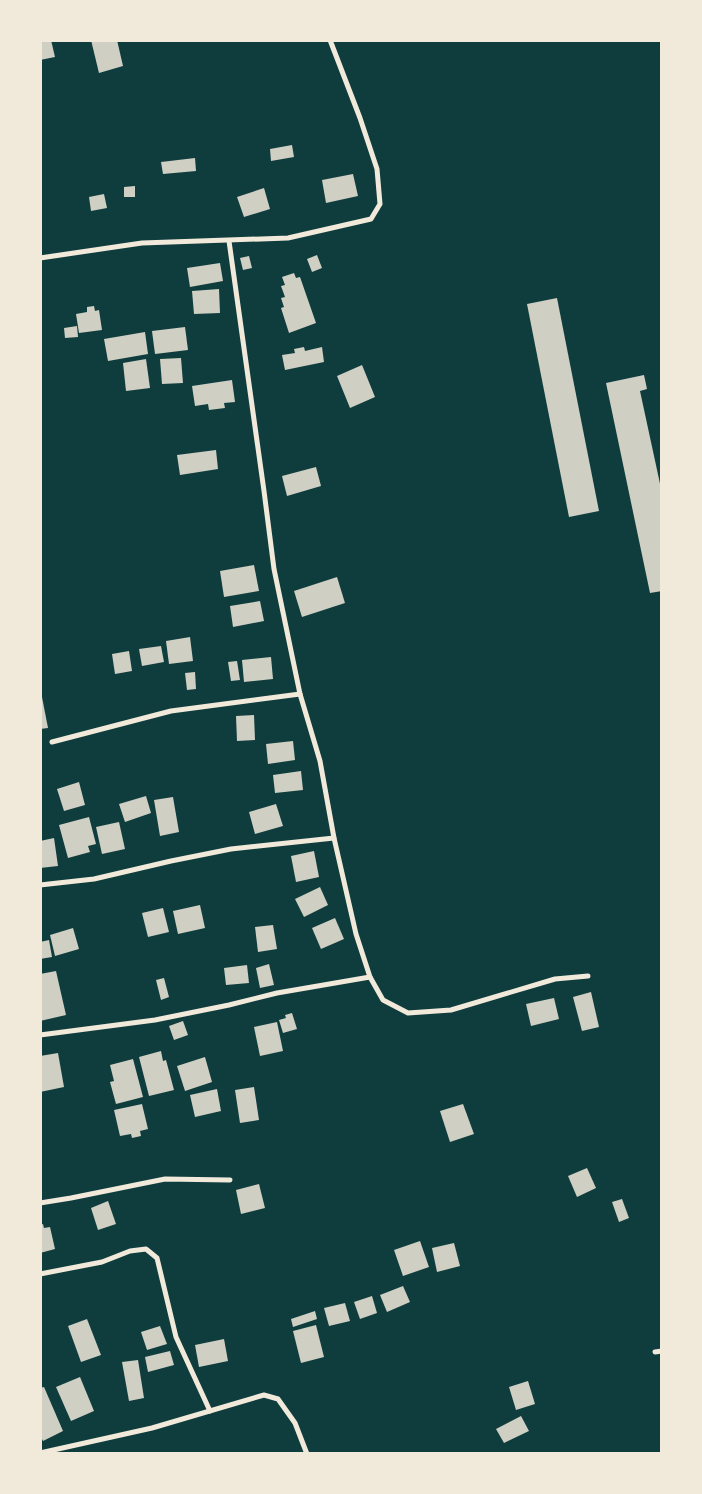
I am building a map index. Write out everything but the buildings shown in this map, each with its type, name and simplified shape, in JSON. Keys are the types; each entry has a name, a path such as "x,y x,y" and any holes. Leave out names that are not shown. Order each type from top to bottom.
{"street":[{"path":"40,258 141,243 288,238 371,219 380,204 377,169 330,40"},
{"path":"229,241 274,569 300,694 320,761 334,838 356,934 370,976 383,1000 408,1013 451,1010 555,979 588,976"},
{"path":"52,742 171,711 300,694"},
{"path":"40,885 94,879 231,849 334,838"},
{"path":"40,1035 155,1020 277,993 370,976"},
{"path":"40,1203 165,1179 230,1180"},
{"path":"40,1274 102,1262 130,1251 146,1249 157,1258 176,1337 210,1411"},
{"path":"654,1352 662,1352"},
{"path":"40,1453 152,1428 264,1395 278,1399 295,1423 307,1454"}]}
